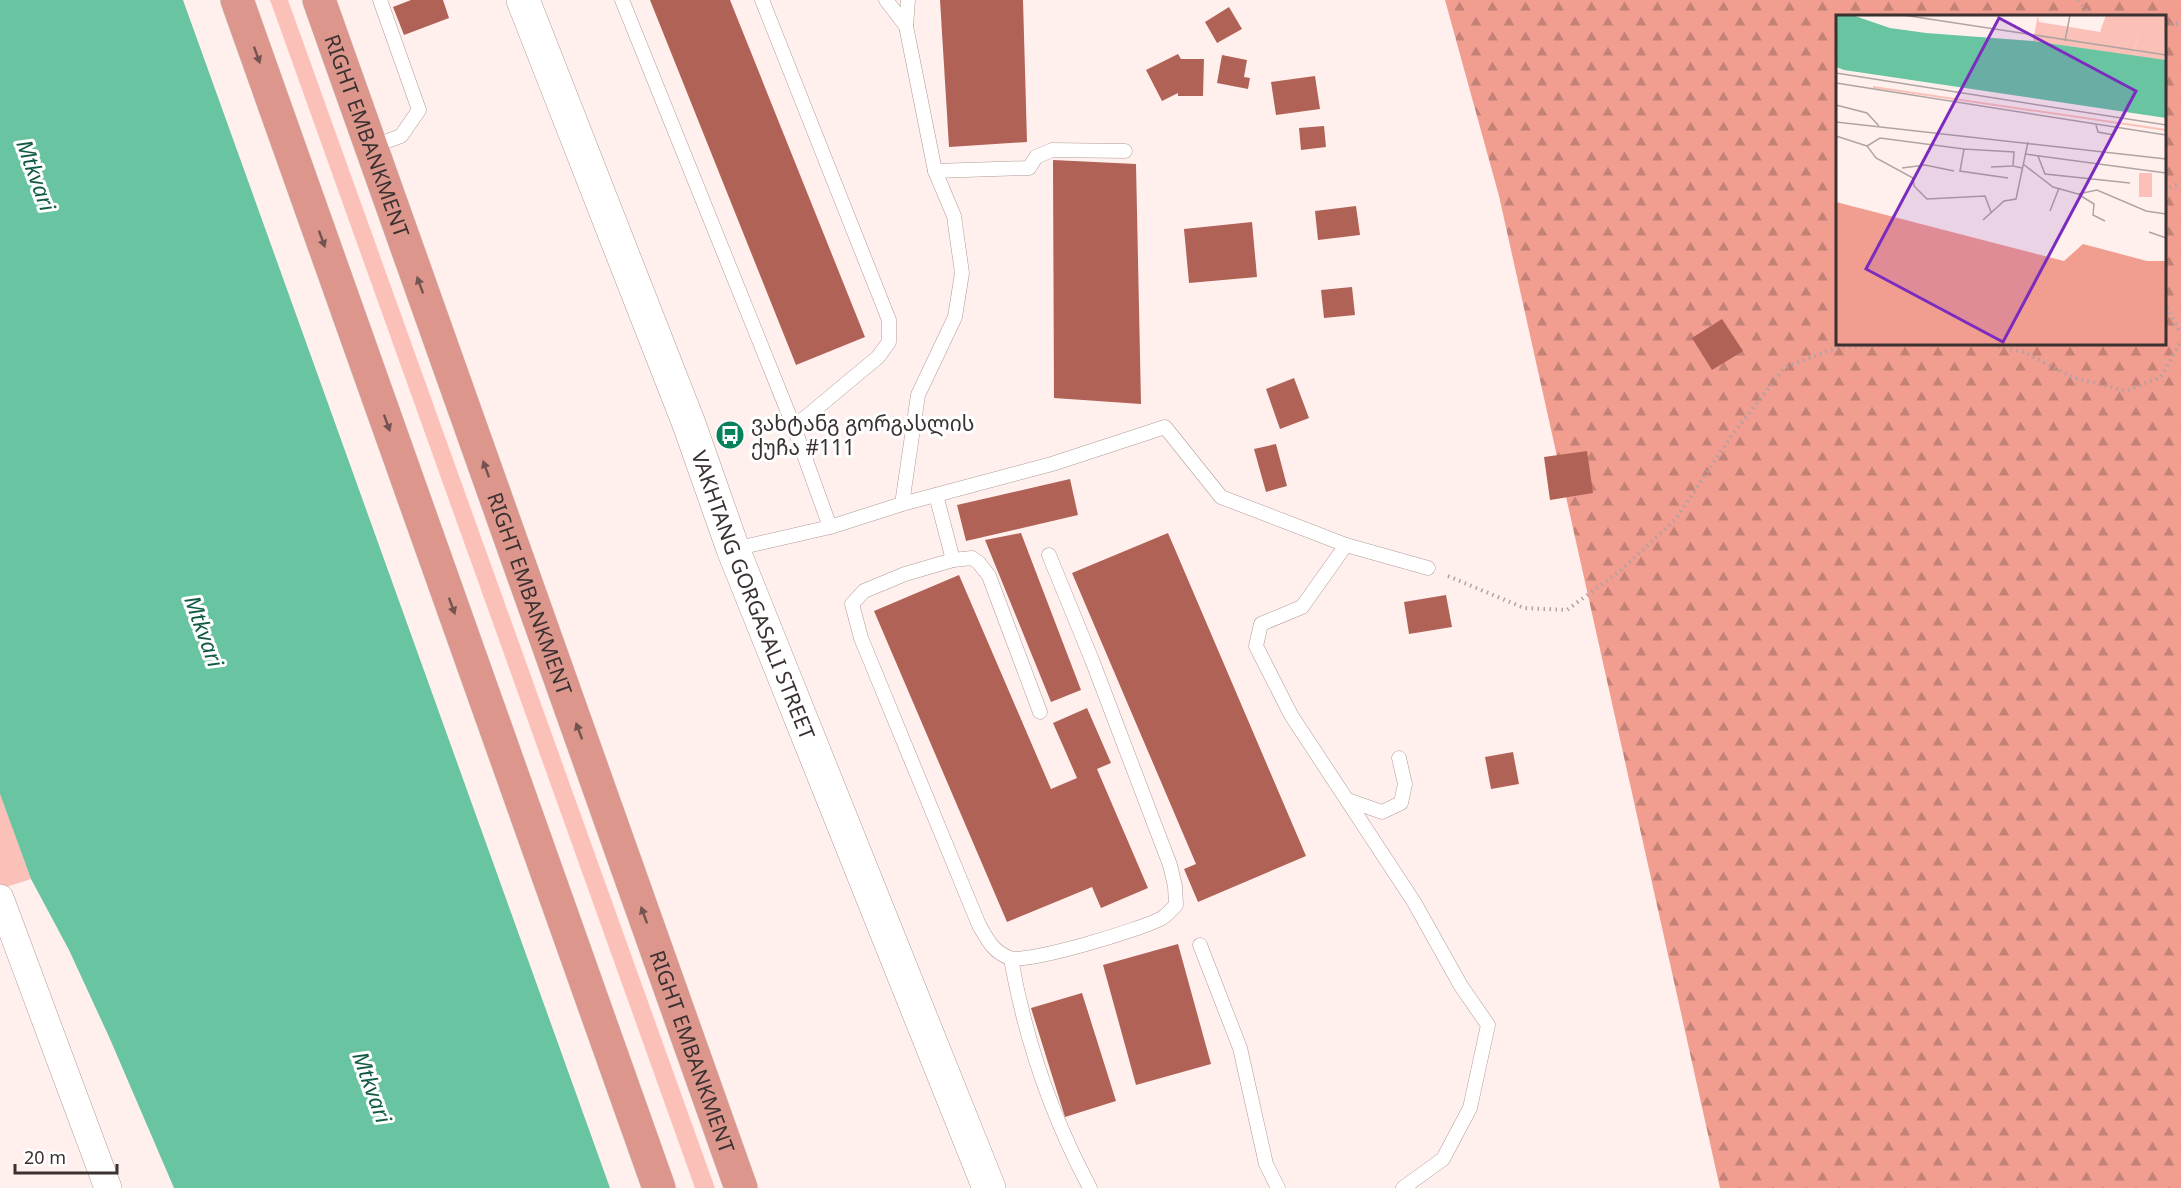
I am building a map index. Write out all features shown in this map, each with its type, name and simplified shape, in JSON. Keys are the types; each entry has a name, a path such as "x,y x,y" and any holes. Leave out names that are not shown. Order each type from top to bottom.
{"highway":[{"path":"237,0 658,1188"},
{"name":"RIGHT EMBANKMENT","path":"319,0 741,1188"}],"street":[{"name":"VAKHTANG GORGASALI STREET","path":"523,0 689,424 733,549 989,1188"},
{"path":"0,898 108,1188"}],"lane":[{"path":"371,147 401,136 419,110 380,0"},
{"path":"622,0 794,428 830,527"},
{"path":"762,0 889,320 889,342 878,357 794,428"},
{"path":"885,0 906,26"},
{"path":"902,504 918,395 955,316 962,273 954,216 935,171 906,26 908,0"},
{"path":"935,171 1029,168 1036,157 1052,150 1125,151"},
{"path":"733,549 830,527 902,504 1052,464 1166,427 1221,496 1346,545 1428,568"},
{"path":"936,495 953,560"},
{"path":"1346,545 1302,607 1261,624 1256,646 1291,715 1414,902 1461,986 1488,1025 1470,1108 1443,1159 1402,1188"},
{"path":"1040,712 989,576 980,563 972,558 953,560 905,574 864,591 852,604 861,638 979,925 993,949 1011,959 1036,957 1110,937 1163,917 1176,905 1176,886 1170,865 1092,660 1049,555"},
{"path":"1348,800 1382,812 1401,803 1405,784 1399,758"},
{"path":"1200,945 1240,1048 1266,1164 1278,1188"},
{"path":"1011,959 1016,987 1041,1076 1075,1160 1090,1188"}],"path":[{"path":"2078,0 2090,15"},
{"path":"2166,25 2181,23"},
{"path":"2166,189 2181,183"},
{"path":"2166,307 2181,333"},
{"path":"1992,345 2024,352 2074,378 2126,391 2161,377 2181,341"},
{"path":"1428,568 1524,608 1567,610 1621,570 1675,520 1730,438 1784,368 1835,348 1882,345"}],"shaded area":[{"path":"270,0 288,0 715,1188 695,1188"},
{"path":"0,793 31,879 0,889"}],"green space":[{"path":"1445,0 2181,0 2181,1188 1720,1188 1499,196"}],"water":[{"name":"Mtkvari","path":"0,0 183,0 610,1188 174,1188 69,950 31,879 0,794"}],"building":[{"path":"411,0 443,0 449,18 404,35 393,7"},
{"path":"650,0 730,0 865,337 796,365"},
{"path":"940,0 1023,0 1027,142 949,147"},
{"path":"1229,7 1242,29 1217,43 1205,22"},
{"path":"1178,54 1181,59 1204,59 1203,96 1178,96 1178,93 1162,101 1146,70"},
{"path":"1222,55 1247,60 1244,77 1250,78 1248,89 1217,83"},
{"path":"1315,76 1320,109 1276,115 1271,82"},
{"path":"1324,126 1326,147 1301,150 1299,128"},
{"path":"1053,160 1136,164 1141,404 1054,398"},
{"path":"1356,206 1360,235 1318,240 1315,211"},
{"path":"1252,222 1257,277 1189,283 1184,229"},
{"path":"1352,287 1355,315 1324,318 1321,290"},
{"path":"1722,319 1743,351 1712,370 1692,338"},
{"path":"1294,378 1309,418 1280,429 1266,389"},
{"path":"1276,444 1287,486 1266,492 1254,449"},
{"path":"1587,451 1593,493 1550,500 1544,457"},
{"path":"1070,479 1078,515 966,541 957,505"},
{"path":"1021,533 1081,690 1051,702 985,540"},
{"path":"1168,533 1306,856 1198,902 1184,869 1196,864 1072,573"},
{"path":"959,575 1051,789 1077,778 1053,723 1087,708 1111,763 1097,769 1148,888 1101,908 1092,887 1007,922 874,611"},
{"path":"1446,595 1452,627 1409,634 1404,602"},
{"path":"1513,752 1519,784 1491,789 1485,757"},
{"path":"1178,944 1211,1064 1136,1085 1103,965"},
{"path":"1082,993 1116,1101 1065,1117 1031,1008"}],"place":[{"name":"ვახტანგ გორგასლის ქუჩა #111","path":"730,435"}]}
